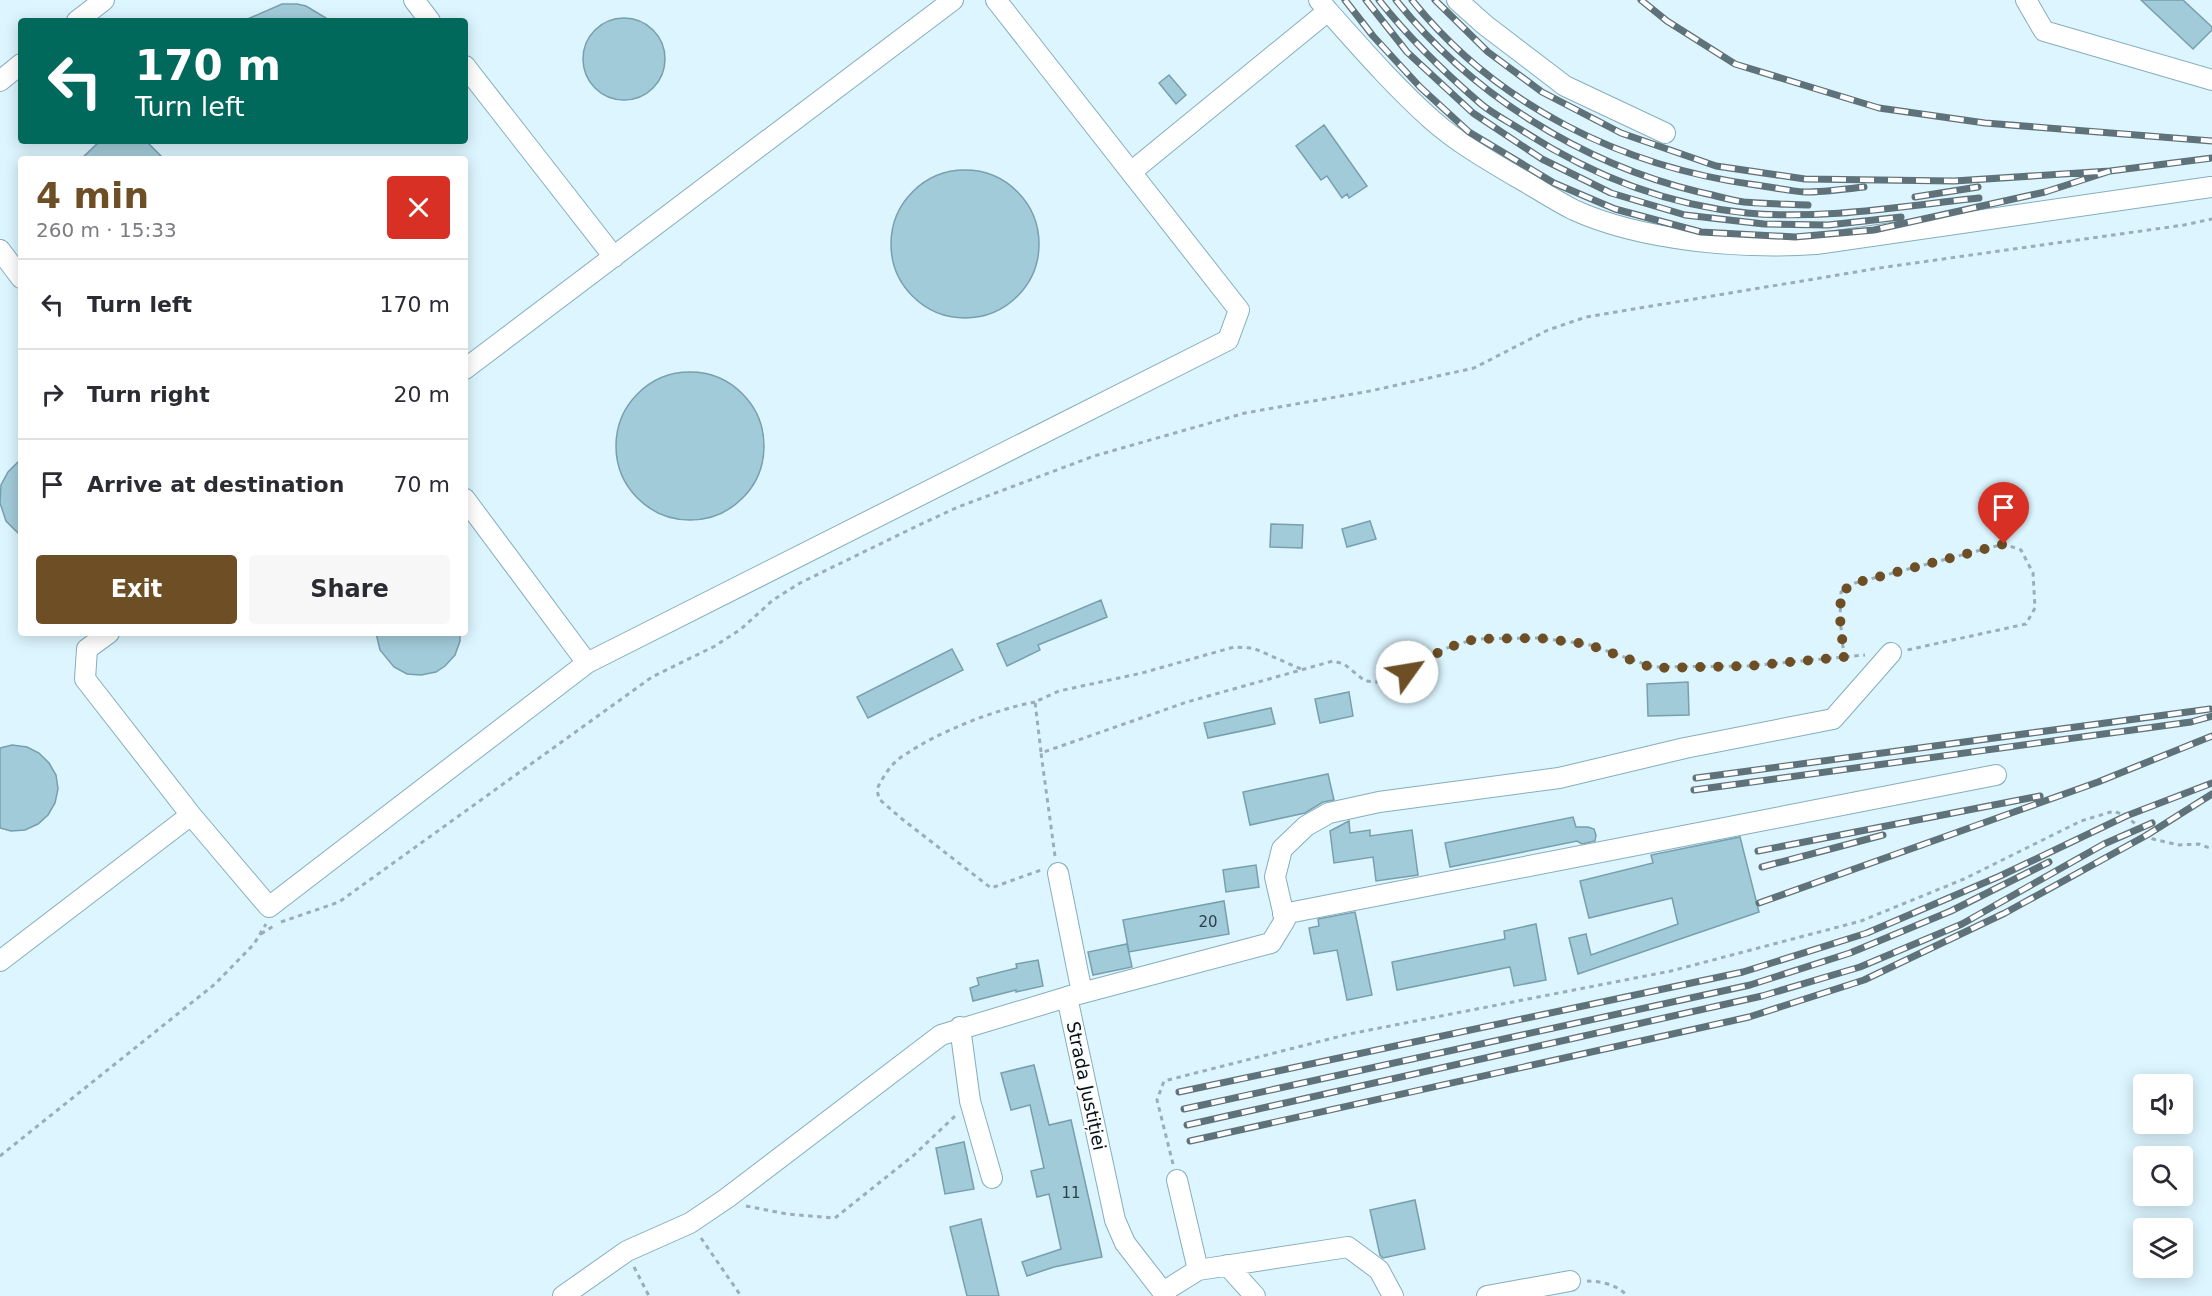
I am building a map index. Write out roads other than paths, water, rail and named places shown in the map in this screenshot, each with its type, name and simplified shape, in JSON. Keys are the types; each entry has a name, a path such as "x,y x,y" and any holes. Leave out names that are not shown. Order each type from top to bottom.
{"street":[{"path":"81,18 104,0"},
{"path":"414,0 428,18"},
{"path":"468,367 953,0"},
{"path":"105,636 87,649 84,679 191,815 269,907 587,663 1228,340 1239,310 996,0"},
{"path":"1457,0 1485,25 1565,86 1665,133"},
{"path":"2026,0 2044,31 2212,80"},
{"path":"1131,172 1323,5 1383,73 1433,121 1474,152 1575,210 1623,227 1698,241 1775,247 2211,187"},
{"path":"0,81 18,66"},
{"path":"468,70 614,257"},
{"path":"0,250 18,274"},
{"path":"468,504 587,663"},
{"path":"563,1296 627,1251 690,1223 727,1198 941,1035 1075,995 1271,943 1285,920 1275,877 1282,849 1306,826 1329,813 1379,802 1558,778 1685,748 1833,719 1892,653"},
{"path":"1283,914 1996,775"},
{"path":"0,960 191,815"},
{"name":"Strada Justiției","path":"1057,869 1075,995 1115,1220 1125,1243 1165,1294"},
{"path":"960,1028 970,1101 992,1178"},
{"path":"1177,1179 1198,1270"},
{"path":"1165,1294 1198,1270 1348,1247 1379,1270 1393,1296"},
{"path":"1227,1265 1255,1296"},
{"path":"1487,1296 1570,1281"}],"railway":[{"path":"1345,0 1373,36 1420,87 1469,132 1554,183 1615,209 1701,232 1795,237 1874,230 2045,192 2110,171"},
{"path":"1366,0 1407,52 1473,113 1542,159 1611,193 1685,215 1764,224 1828,225 1901,217"},
{"path":"1379,0 1427,54 1481,104 1549,147 1630,186 1687,203 1717,209 1776,215 1863,211 1979,198"},
{"path":"1396,0 1459,66 1494,95 1571,144 1655,180 1699,192 1744,202 1808,205"},
{"path":"1412,0 1446,38 1483,71 1523,100 1566,126 1611,147 1707,176 1793,191 1827,191 1864,187"},
{"path":"1435,0 1488,52 1542,92 1621,133 1716,166 1805,179 1954,181 2110,171 2212,158"},
{"path":"1641,0 1667,21 1735,64 1879,108 1985,123 2212,141"},
{"path":"1915,197 1978,187"},
{"path":"1696,778 2210,709"},
{"path":"1694,790 2191,722 2212,716"},
{"path":"1759,903 2098,782 2212,736"},
{"path":"1179,1092 1743,972 1867,933 2000,876 2126,816 2212,783"},
{"path":"1190,1141 1749,1017 1864,980 2005,913 2147,835 2212,794"},
{"path":"1758,851 2040,796"},
{"path":"1187,1125 1762,996 1860,967 1962,924 2104,844 2152,823"},
{"path":"1762,867 1883,835"},
{"path":"1184,1109 1750,985 1850,953 1951,911 2049,862"}]}
